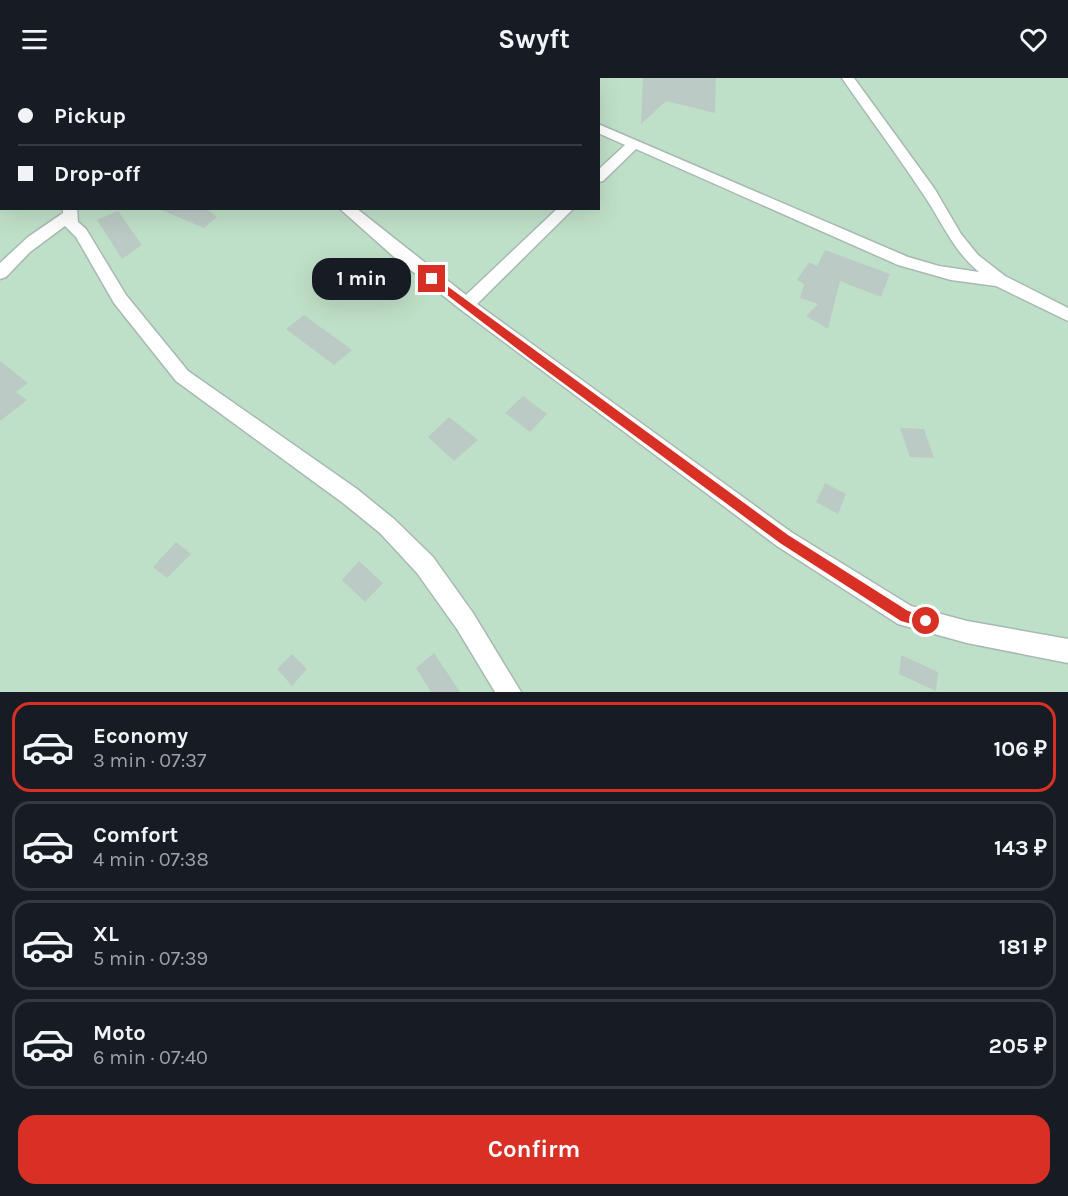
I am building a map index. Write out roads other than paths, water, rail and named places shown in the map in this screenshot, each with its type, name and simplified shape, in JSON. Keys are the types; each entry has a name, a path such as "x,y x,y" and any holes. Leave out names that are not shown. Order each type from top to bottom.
{"lane":[{"path":"848,78 929,191 956,238 973,259 999,280 1068,315"},
{"path":"600,129 903,261 935,272 964,278 999,280"},
{"path":"600,176 635,143"},
{"path":"348,210 466,305 784,539 906,616 967,632 1068,651"},
{"path":"466,305 565,210"},
{"path":"0,273 18,252 70,212 71,224 81,233 120,299 182,376 387,526 425,565 465,621 509,692"}]}
